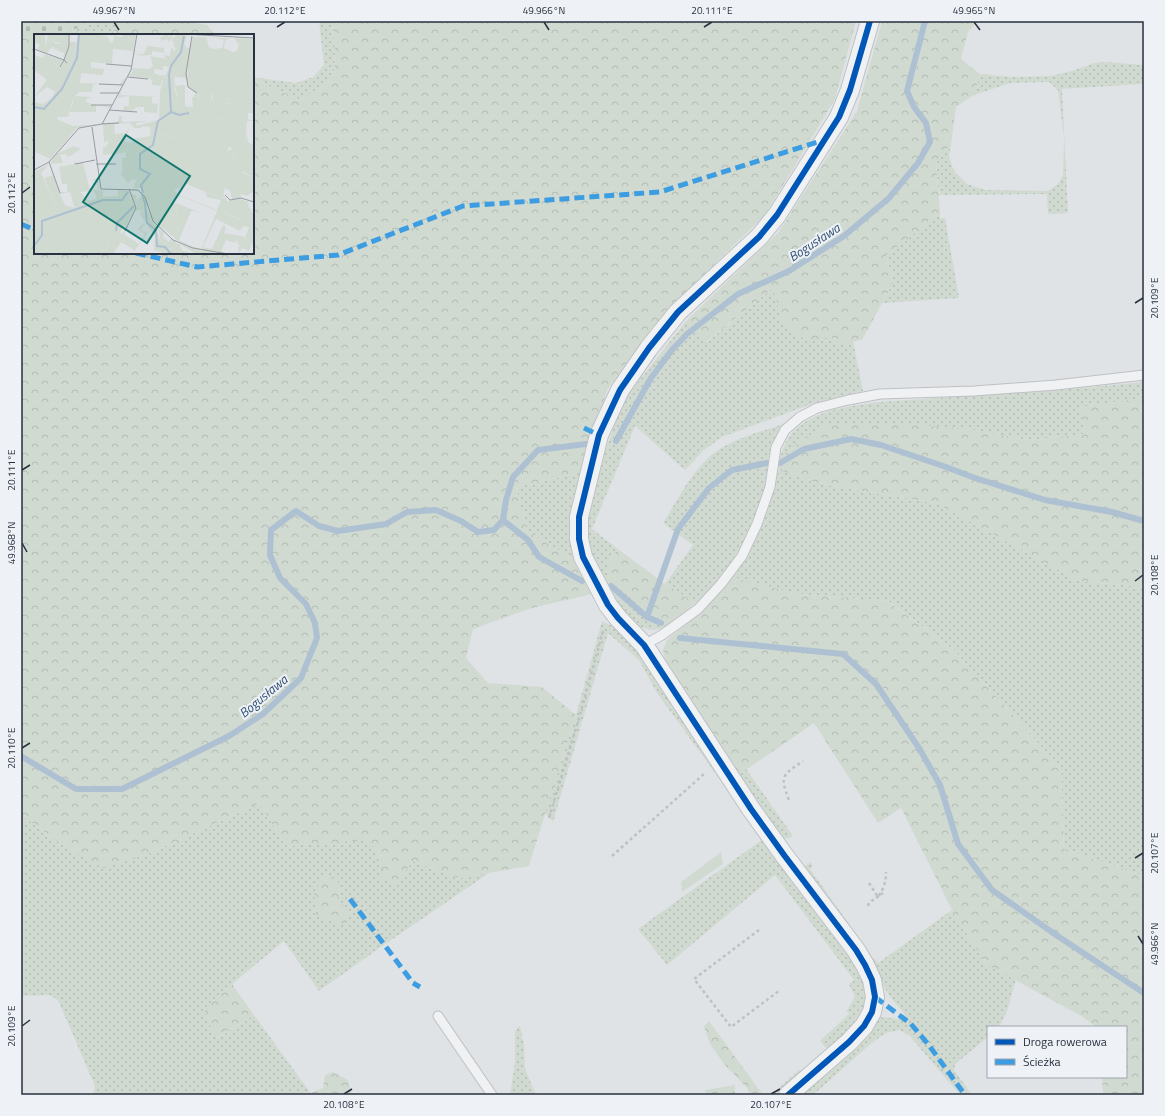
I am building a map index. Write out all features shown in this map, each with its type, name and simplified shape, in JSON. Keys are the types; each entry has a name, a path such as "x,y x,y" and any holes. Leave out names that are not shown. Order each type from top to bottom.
{"street":[{"path":"788,1095 849,1042 864,1026 872,1012 875,997 872,980 856,950 784,855 751,808 644,645 618,618 608,605 583,558 579,539 580,517 599,435 620,390 649,348 678,312 759,237 777,215 839,117 850,90 870,21"}],"lane":[{"path":"644,645 662,635 698,609 721,584 742,556 757,524 770,487 776,447 785,430 800,417 817,408 880,394 974,391 1056,386 1144,375"},
{"path":"438,1016 492,1095"}],"path":[{"path":"549,818 579,718 605,623 608,605"},
{"path":"789,800 783,780 786,772 803,761"},
{"path":"612,856 706,773"},
{"path":"878,897 884,888 886,872"},
{"path":"869,883 878,897"},
{"path":"868,906 869,903 883,893"},
{"path":"759,930 694,979 731,1026 780,990"}],"green space":[{"path":"21,21 104,21 57,34 34,34 34,40 32,41 21,37"},
{"path":"104,21 127,21 109,34 57,34"},
{"path":"127,21 186,21 207,25 214,34 109,34"},
{"path":"319,21 332,21 335,50 334,78 301,100 254,79 254,77 296,83 313,77 324,65"},
{"path":"332,21 856,21 835,99 765,215 673,304 633,354 607,390 583,472 516,487 527,531 574,560 592,594 532,608 473,629 466,658 488,683 542,687 576,715 529,866 459,878 413,861 396,884 381,879 383,870 377,862 377,849 367,840 287,846 260,803 146,855 103,868 70,850 21,815 21,37 34,41 34,254 254,254 254,79 301,100 334,78 335,50"},
{"path":"882,21 978,21 968,32 961,59 980,74 974,95 956,107 951,144 936,163 940,211 900,246 885,253 893,283 862,340 840,344 831,337 808,342 783,324 773,288 706,342 686,321 778,233 857,111"},
{"path":"1107,62 1144,65 1144,84 1062,89 1068,213 1048,214 1047,194 939,195 936,163 951,144 949,157 954,171 967,184 985,190 1048,191 1058,184 1063,175 1064,138 1058,90 1049,82 1010,83 974,95 980,74 1013,77 1050,76 1072,71 1094,63"},
{"path":"940,211 940,218 945,218 959,298 882,303 893,283 885,253 900,246"},
{"path":"773,288 783,324 831,337 840,344 853,341 863,391 814,403 722,437 704,450 685,470 635,426 592,529 618,549 609,560 637,604 669,625 660,629 650,630 640,627 624,614 611,593 587,544 586,514 605,451 624,400 686,321 707,342"},
{"path":"1144,382 1144,398 1081,407 1084,434 1029,440 967,429 783,471 826,485 936,503 1079,581 1144,587 1144,876 1064,849 1061,768 953,649 888,601 797,594 732,577 751,548 763,523 771,500 781,455 785,444 793,432 802,424 822,413 845,407 879,402 1070,389"},
{"path":"1144,398 1144,587 1079,581 936,503 826,485 782,471 786,452 824,425 892,423 967,429 1029,440 1084,434 1081,407"},
{"path":"783,424 771,445 764,491 754,522 738,552 718,580 695,603 665,584 693,545 663,523 689,481 701,465 715,452 734,442"},
{"path":"583,472 571,530 574,560 527,531 516,487"},
{"path":"618,549 665,584 695,603 669,625 637,604 609,579 609,560"},
{"path":"732,577 797,594 887,601 953,649 1061,768 1064,849 1144,876 1144,1095 1103,1095 1102,1078 1127,1078 1127,1026 1095,1026 1083,1017 986,964 952,910 901,808 878,823 814,723 737,776 667,669 663,650 667,640 701,612"},
{"path":"602,621 620,630 637,650 737,803 657,693 639,660 608,633 553,822 545,813 576,715"},
{"path":"746,769 793,836 780,841 737,776"},
{"path":"260,803 282,840 288,846 367,839 377,849 377,862 395,884 413,861 459,878 489,873 319,991 284,941 204,1009 216,1039 254,1015 312,1095 89,1095 93,1094 95,1086 58,1000 49,995 21,996 21,815 70,850 146,855","holes":["340,889 337,900 352,913 314,891"]},
{"path":"763,839 860,970 868,997 863,1018 829,1051 820,1041 850,1013 846,1012 855,997 849,984 854,980 775,875 667,965 638,929"},
{"path":"721,852 723,864 682,892 681,882"},
{"path":"811,862 813,866 810,869 864,945 860,945 801,869"},
{"path":"326,876 337,878 340,889 337,900 352,913 346,923 336,924 316,915 314,891"},
{"path":"952,910 986,964 1016,980 1007,1011 1000,1026 987,1026 987,1038 955,1064 954,1070 972,1095 960,1095 909,1035 899,1030 886,1033 874,1041 813,1095 799,1095 882,1017 899,1019 904,1013 883,985 872,959 873,957 878,963"},
{"path":"232,984 254,1015 215,1039 204,1009"},
{"path":"709,1021 763,1095 749,1095 748,1089 724,1064 710,1044 704,1026"},
{"path":"520,1026 524,1046 525,1069 536,1095 510,1095 515,1062 515,1031"},
{"path":"799,1070 802,1075 780,1095 771,1095"},
{"path":"333,1072 348,1080 352,1095 312,1095 311,1093 323,1088 325,1075"},
{"path":"735,1085 735,1095 706,1095 705,1090"}],"waterway":[{"name":"Bogusława","path":"616,441 651,378 672,350 687,334 738,294 789,271 844,236 889,198 918,163 930,142 926,123 914,107 907,91 925,21"},
{"path":"780,463 804,449 851,439 881,445 975,478 1045,500 1112,512 1144,521"},
{"name":"Bogusława","path":"21,756 76,789 122,789 229,736 263,714 301,678 317,638 315,623 306,604 280,578 270,555 271,530 296,511 319,526 338,531 386,524 407,512 436,510 461,521 478,532 494,530 503,520 506,500 513,477 538,450 586,444"},
{"path":"647,617 678,529 709,488 732,470 767,463"},
{"path":"503,520 528,540 539,557 582,581"},
{"path":"611,586 647,617 661,623"},
{"path":"680,638 843,654 876,684 919,748 940,785 958,844 992,890 1059,937 1144,993"}],"marked path":[{"path":"140,254 197,267 338,255 463,206 660,192 824,140"},
{"path":"21,224 34,230"},
{"path":"584,428 599,435"},
{"path":"350,899 413,983 420,987"},
{"path":"875,997 911,1024 928,1044 965,1095"}],"cycle path":[{"path":"788,1095 849,1042 864,1026 872,1012 875,997 872,980 856,950 751,809 644,645 618,618 608,605 583,557 579,539 579,517 599,435 620,390 649,348 678,312 759,237 777,215 839,117 850,90 870,21"}]}
